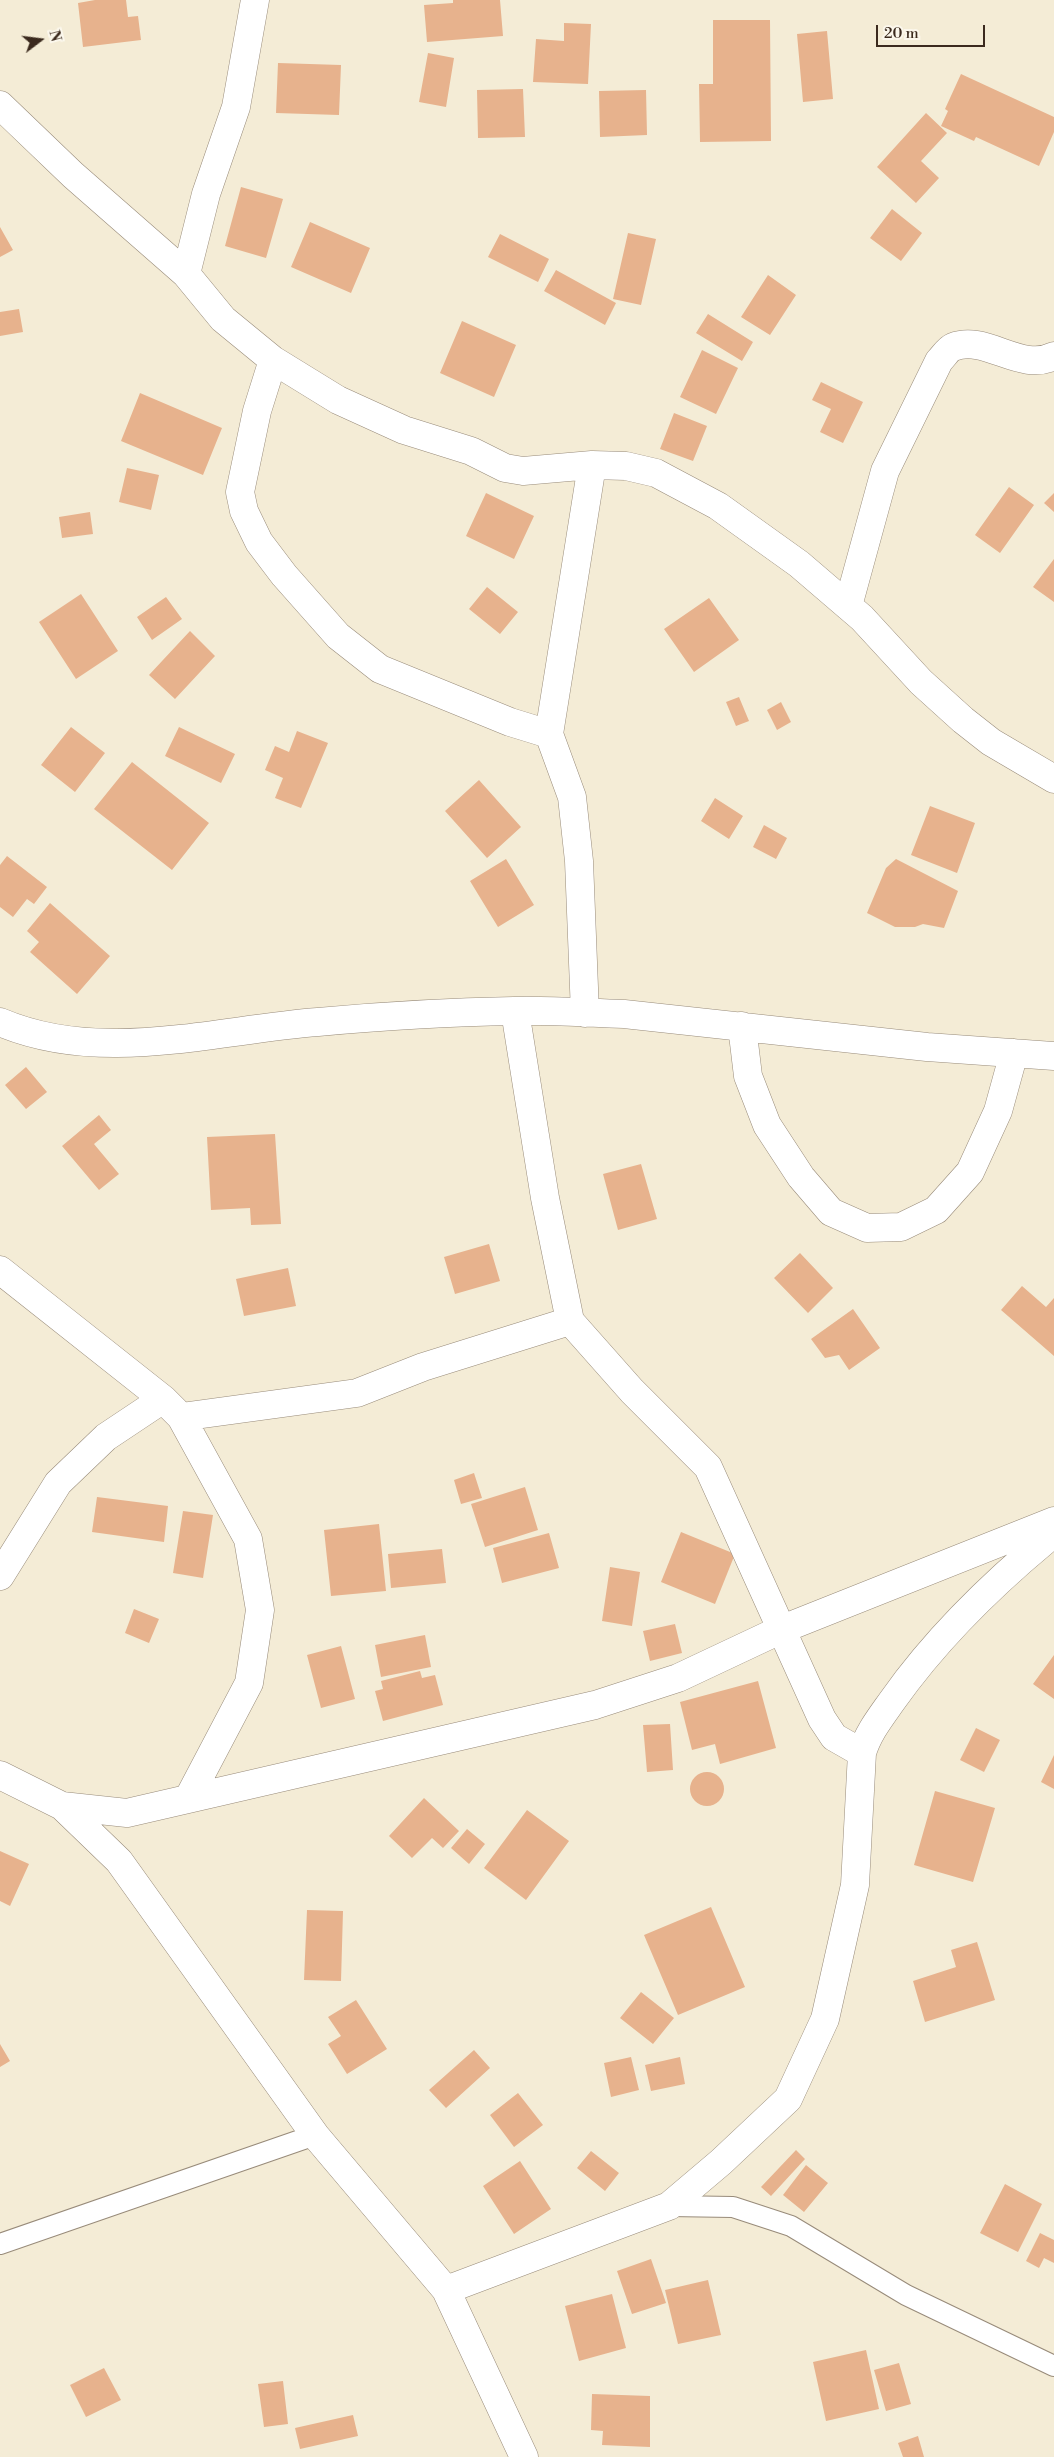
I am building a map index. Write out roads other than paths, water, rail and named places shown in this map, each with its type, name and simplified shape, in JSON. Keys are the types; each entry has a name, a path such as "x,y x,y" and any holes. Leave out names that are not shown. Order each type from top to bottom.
{"street":[{"path":"186,274 206,194 236,107 255,0"},
{"path":"0,105 73,175 186,274 223,319 273,360 338,400 404,430 471,451 505,468 523,471 592,465 626,466 656,473 718,506 799,564 862,618 921,682 963,720 991,742 1054,779"},
{"path":"848,606 885,471 939,361 952,347 971,345 1027,360 1048,359 1054,356"},
{"path":"273,360 257,411 240,492 244,511 259,542 284,575 338,636 380,669 510,722 549,734"},
{"path":"585,1013 580,861 572,797 549,734 592,465"},
{"path":"515,1011 545,1198 570,1321 632,1391 708,1467 780,1630 822,1718 834,1737 862,1754"},
{"path":"0,1022 15,1028 74,1041 128,1044 317,1022 515,1011 624,1014 927,1047 1054,1056"},
{"path":"742,1026 748,1076 767,1125 800,1177 831,1212 867,1228 901,1227 936,1210 970,1172 998,1111 1014,1053"},
{"path":"0,1270 172,1408 248,1539 260,1610 249,1683 189,1797"},
{"path":"0,1576 58,1483 106,1437 172,1408 357,1393 423,1367 570,1321"},
{"path":"62,1806 127,1813 189,1797 595,1705 678,1678 780,1630 1054,1522"},
{"path":"446,2290 669,2206 721,2162 788,2099 825,2019 855,1885 862,1754 868,1736 918,1664 961,1618 1054,1533"},
{"path":"0,1775 62,1806 119,1861 315,2135 446,2290 521,2456"}],"lane":[{"path":"0,2244 315,2135"},
{"path":"669,2206 733,2207 791,2226 906,2295 1054,2366"}]}
